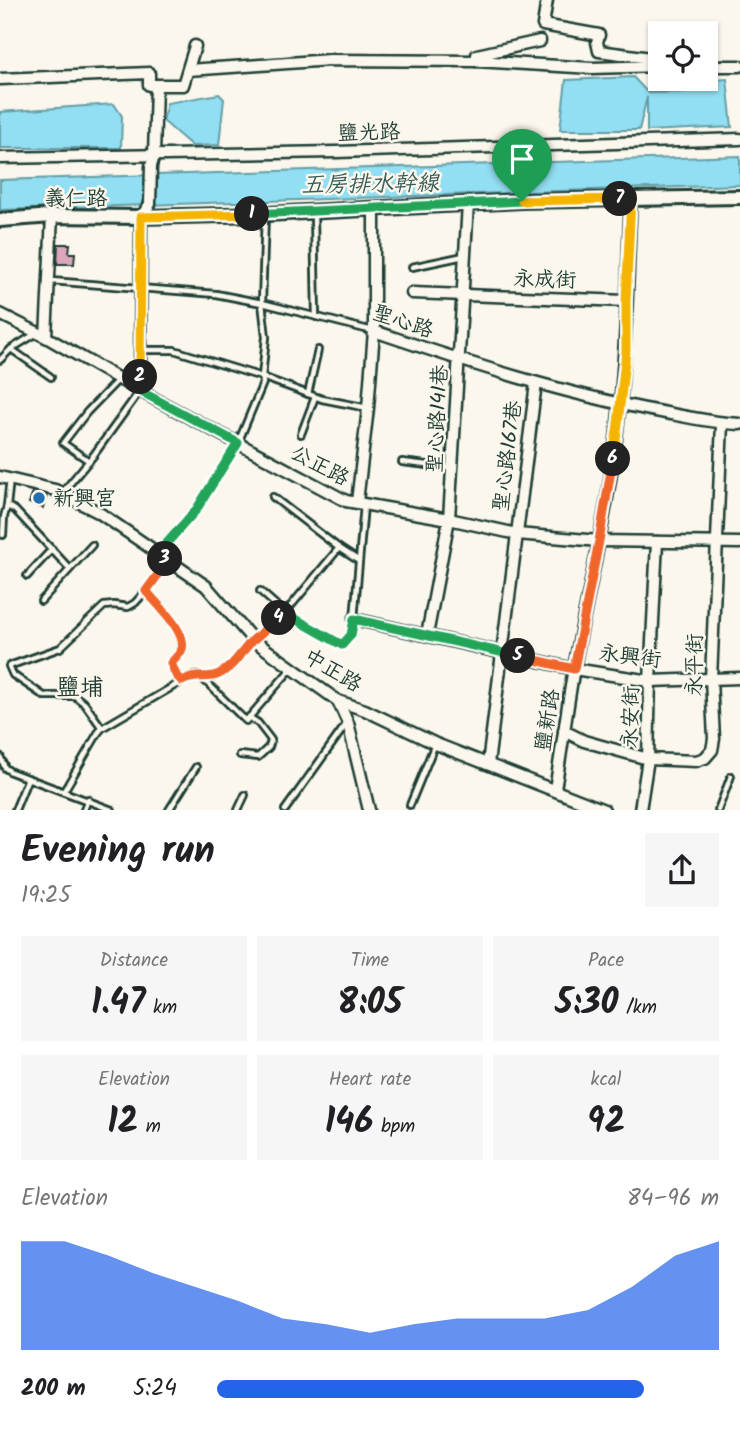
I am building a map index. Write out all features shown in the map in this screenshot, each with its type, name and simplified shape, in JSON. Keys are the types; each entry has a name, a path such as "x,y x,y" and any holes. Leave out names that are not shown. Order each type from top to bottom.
{"street":[{"path":"547,0 543,24 599,35 599,51 648,58"},
{"path":"475,61 477,55 540,41"},
{"path":"0,79 149,73 149,85 183,85 195,46"},
{"path":"187,70 330,60 475,61 592,68 648,66"},
{"path":"718,66 740,66"},
{"path":"140,391 141,217 150,204 156,85"},
{"name":"鹽光路","path":"0,158 152,161 740,139"},
{"name":"義仁路","path":"0,219 265,214 522,201 740,197"},
{"name":"鹽新路","path":"555,789 620,405 626,351 631,199"},
{"name":"聖心路141巷","path":"427,635 449,519 468,204"},
{"path":"361,503 374,331 374,209"},
{"path":"42,335 49,281 52,216"},
{"name":"永成街","path":"412,293 626,301"},
{"name":"公正路","path":"0,314 346,501 517,534 599,541 740,543"},
{"name":"聖心路","path":"374,331 536,383 620,405 740,424"},
{"name":"聖心路167巷","path":"488,764 536,383"},
{"name":"永平街","path":"565,731 584,741 648,758 696,761 705,758 712,750 714,739 711,678 722,423"},
{"name":"中正路","path":"5,478 55,490 98,512 206,586 253,640 338,701 365,710 436,744 604,810"},
{"name":"永安街","path":"640,810 648,758 657,542"},
{"name":"永興街","path":"354,619 574,669 650,681 740,678"},
{"path":"338,701 348,723 369,810"}],"lane":[{"path":"314,210 316,317"},
{"path":"158,553 196,510 238,443 263,383 266,337 262,303 265,214"},
{"path":"412,267 465,256"},
{"name":"聖心路","path":"49,281 216,294 374,331"},
{"path":"0,360 11,349 42,335"},
{"path":"11,349 51,377"},
{"path":"140,351 167,349 262,377 315,397 343,405 368,408"},
{"path":"308,394 318,350"},
{"path":"89,461 63,443 118,379"},
{"path":"62,493 140,391"},
{"path":"301,434 315,397"},
{"path":"402,462 453,468"},
{"path":"3,535 7,506 5,478"},
{"path":"273,497 359,561"},
{"path":"260,591 285,613 342,645 351,635 354,619 361,503"},
{"path":"7,506 15,510 69,568"},
{"path":"41,601 92,545"},
{"path":"64,791 102,728 182,681 193,676 216,676 229,667 253,640 285,613 340,548"},
{"path":"27,576 52,549"},
{"path":"102,728 85,704 75,696 44,696 13,676 9,666 60,648 103,606 128,607 135,603 168,561"},
{"path":"146,591 182,637 182,651 171,663 182,681"},
{"path":"200,676 246,721 291,669"},
{"path":"240,755 258,757 269,747 271,740 258,723 249,717"},
{"path":"285,810 348,723"},
{"path":"410,806 436,744"},
{"path":"0,755 5,768 11,772 112,810"},
{"path":"169,810 196,767"},
{"path":"718,810 731,776"},
{"path":"15,810 28,778"},
{"path":"238,810 245,795"},
{"path":"83,810 88,799"}],"water":[{"path":"633,77 648,93 718,91 718,80 727,79 732,127 647,131 647,97 639,130 560,130 566,80"},
{"path":"219,94 224,99 219,145 192,146 163,121 167,103"},
{"path":"114,104 122,116 121,148 0,148 0,112"},
{"name":"五房排水幹線","path":"740,156 740,185 0,210 0,180"}],"building":[{"path":"58,244 70,244 69,253 75,253 74,264 57,264"},
{"name":"新興宮","path":"34,488 48,492 43,508 29,503"}],"place":[{"name":"新興宮","path":"39,498"}],"district":[{"name":"鹽埔","path":"80,687"}],"route":[{"path":"631,199 626,351 618,424 574,669 354,619 351,635 342,645 285,613 253,640 221,673 216,676 193,676 182,681 171,663 182,651 182,637 146,591 168,561 158,553 196,510 238,443 140,391 141,217 265,214 522,201 631,199"}]}
